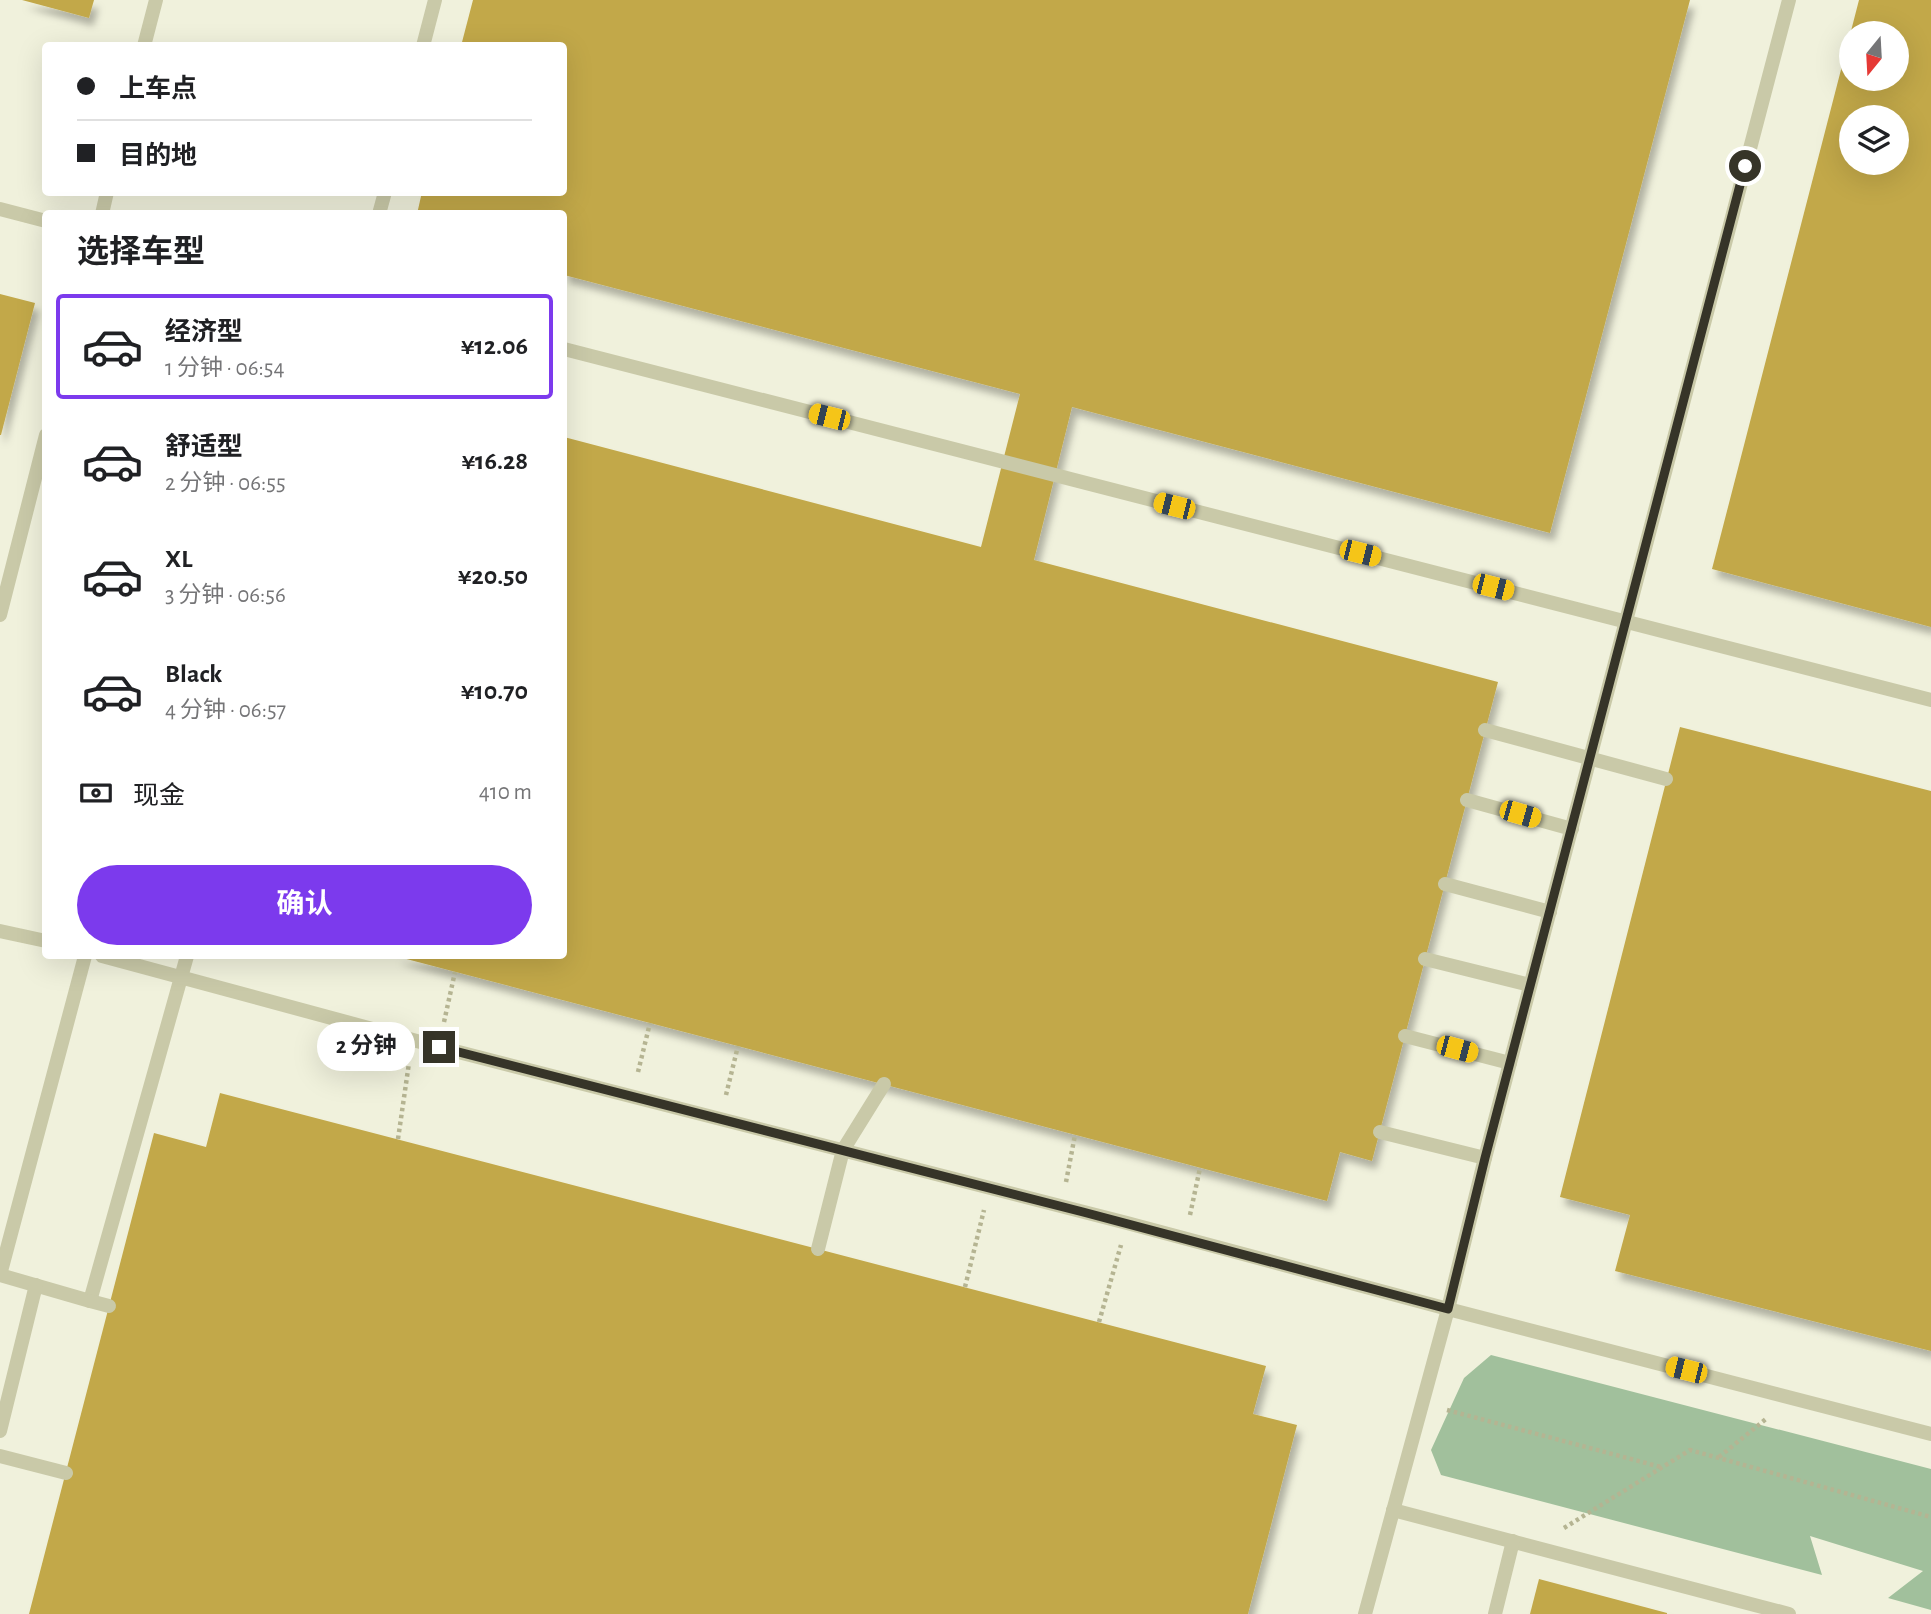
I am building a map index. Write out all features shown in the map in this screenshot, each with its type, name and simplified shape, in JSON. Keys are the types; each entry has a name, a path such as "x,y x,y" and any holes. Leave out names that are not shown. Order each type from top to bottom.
{"lane":[{"path":"145,42 156,0"},
{"path":"424,42 435,0"},
{"path":"1365,1614 1448,1309 1530,985 1790,0"},
{"path":"0,209 42,220"},
{"path":"567,350 1931,700"},
{"path":"0,615 42,451"},
{"path":"1485,730 1666,779"},
{"path":"1467,800 1572,829"},
{"path":"1445,884 1550,912"},
{"path":"0,930 42,940"},
{"path":"84,959 0,1275 109,1306"},
{"path":"113,959 439,1047 1185,1238 1931,1434"},
{"path":"90,1301 186,959"},
{"path":"1425,959 1530,985"},
{"path":"1405,1036 1510,1063"},
{"path":"818,1249 843,1150 884,1084"},
{"path":"1380,1132 1485,1158"},
{"path":"0,1431 36,1285"},
{"path":"0,1456 66,1473"},
{"path":"1393,1510 1788,1614"},
{"path":"1495,1614 1513,1541"}],"path":[{"path":"439,1047 455,972"},
{"path":"632,1097 650,1023"},
{"path":"398,1139 412,1039"},
{"path":"720,1119 738,1046"},
{"path":"1061,1206 1075,1135"},
{"path":"1185,1238 1200,1168"},
{"path":"965,1287 989,1188"},
{"path":"1099,1322 1127,1223"},
{"path":"1718,1458 1792,1398"},
{"path":"1422,1403 1662,1467"},
{"path":"1537,1548 1575,1519 1690,1450 1931,1517"}],"green space":[{"path":"1491,1355 1931,1469 1931,1610 1888,1598 1923,1571 1810,1536 1822,1575 1441,1475 1431,1450 1464,1378"}],"building":[{"path":"22,0 94,0 89,18"},
{"path":"473,0 1690,0 1550,533 1072,407 1034,560 1498,682 1372,1161 1340,1152 1327,1201 406,959 567,959 567,438 981,547 1020,394 567,276 567,210 418,210 421,196 567,196 567,42 462,42"},
{"path":"1859,0 1931,0 1931,627 1712,569 1839,77 1839,91 1909,91 1909,21 1854,21"},
{"path":"0,294 35,303 1,435 0,435"},
{"path":"1680,727 1931,791 1931,1351 1615,1271 1630,1215 1560,1197"},
{"path":"220,1093 1266,1366 1253,1414 1297,1425 1248,1614 29,1614 154,1133 206,1147"},
{"path":"1539,1579 1667,1613 1667,1614 1530,1614"}],"route":[{"path":"439,1047 1185,1238 1448,1309 1485,1158 1745,166"}]}
